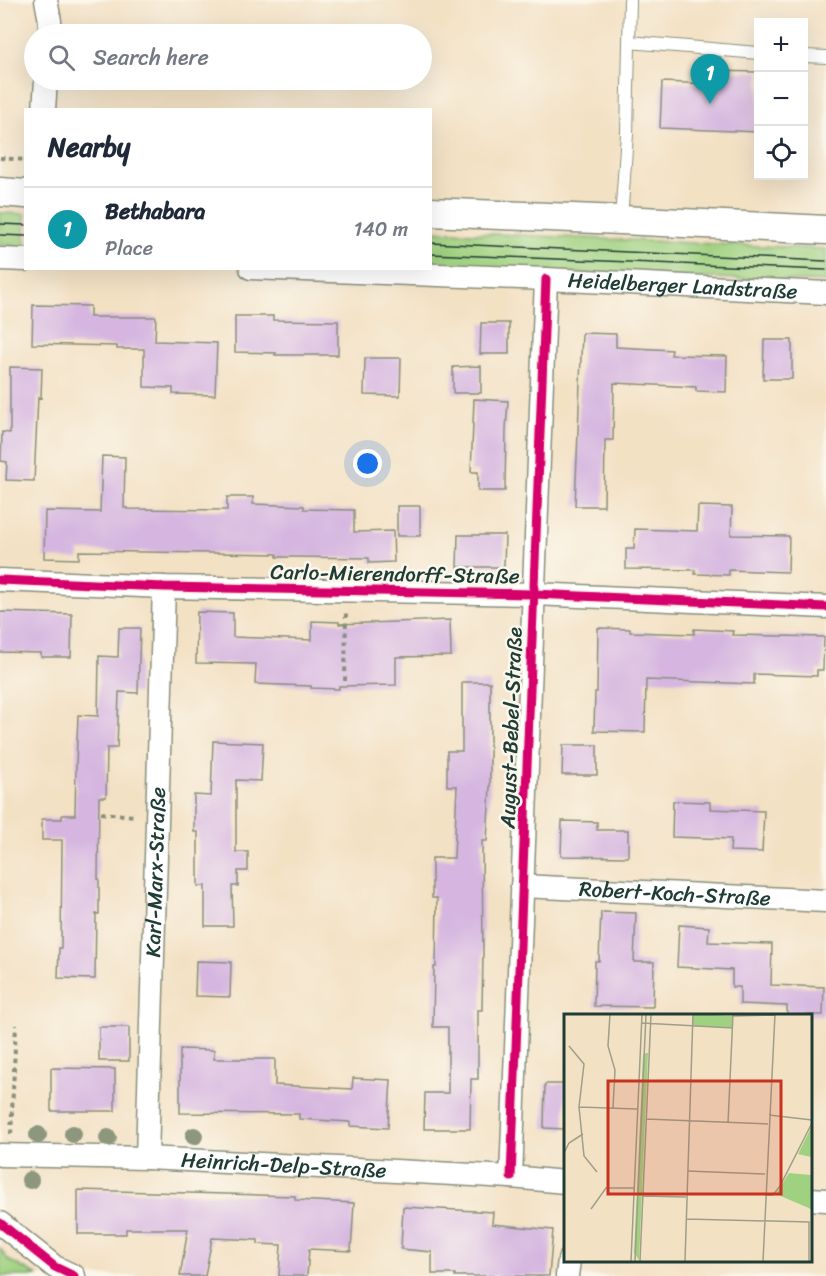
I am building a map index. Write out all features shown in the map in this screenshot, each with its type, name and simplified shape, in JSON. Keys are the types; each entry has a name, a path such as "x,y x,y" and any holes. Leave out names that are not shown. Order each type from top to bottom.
{"street":[{"path":"46,0 50,24"},
{"path":"44,108 45,90"},
{"path":"0,192 24,194"},
{"path":"432,212 826,230"},
{"path":"0,259 24,260"},
{"name":"Heidelberger Landstraße","path":"305,270 826,293"},
{"name":"August-Bebel-Straße","path":"511,1177 546,279"},
{"name":"Carlo-Mierendorff-Straße","path":"0,580 164,587 534,594 826,607"},
{"name":"Karl-Marx-Straße","path":"147,1158 164,587"},
{"name":"Robert-Koch-Straße","path":"522,886 826,901"},
{"name":"Heinrich-Delp-Straße","path":"5,1155 147,1158 511,1177 564,1182"},
{"path":"811,1199 826,1200"},
{"path":"0,1223 55,1267 74,1276"},
{"path":"567,1276 569,1261"}],"lane":[{"path":"621,219 627,134 630,0"},
{"path":"629,42 754,53"},
{"path":"808,56 826,57"}],"path":[{"path":"0,158 24,160"},
{"path":"345,681 346,591"},
{"path":"102,813 157,817"},
{"path":"5,1155 16,1025"}],"green space":[{"path":"0,213 24,214 24,246 0,245"},
{"path":"432,231 826,249 826,282 432,268"},
{"path":"0,1248 8,1260 38,1276 0,1276"}],"building":[{"path":"712,71 754,72 754,132 660,128 662,82 711,84"},
{"path":"33,305 90,306 90,317 156,317 155,341 217,343 215,395 173,394 173,388 144,387 144,349 32,344"},
{"path":"235,316 273,316 273,320 338,321 338,355 275,355 276,353 235,352"},
{"path":"481,323 509,323 509,354 480,354"},
{"path":"582,333 616,334 616,347 672,350 671,355 727,356 726,392 696,391 696,387 614,383 613,440 605,440 604,506 575,506"},
{"path":"764,340 792,340 792,379 763,379"},
{"path":"365,358 401,358 400,396 364,395"},
{"path":"481,366 481,393 453,393 453,367"},
{"path":"10,367 42,368 41,398 38,397 34,481 6,480 7,462 1,461 2,432 10,433"},
{"path":"474,399 508,401 505,491 478,491 478,472 471,472"},
{"path":"102,456 125,457 124,508 227,510 227,497 253,497 253,504 304,506 304,509 354,510 354,532 393,531 394,562 369,563 369,558 277,557 277,554 79,551 79,559 44,558 45,511 100,512"},
{"path":"397,506 420,506 420,536 397,536"},
{"path":"698,506 732,507 731,535 789,536 788,572 729,570 729,575 695,574 695,570 626,569 626,549 634,549 635,529 697,531"},
{"path":"458,535 505,535 504,567 457,567"},
{"path":"0,612 72,614 71,657 41,657 41,653 0,652"},
{"path":"197,612 233,613 233,637 312,640 312,621 339,622 339,624 450,620 451,656 396,657 396,685 339,686 339,689 255,684 256,664 196,663"},
{"path":"119,628 140,628 138,693 119,692 117,748 107,748 106,797 99,797 99,914 96,914 95,979 58,978 59,948 61,948 62,840 42,840 42,819 62,819 62,815 75,815 78,715 98,716 99,656 118,657"},
{"path":"598,628 630,629 630,632 694,634 694,629 733,631 732,635 824,637 823,670 817,670 817,676 754,674 754,684 646,680 645,732 594,731"},
{"path":"462,682 490,682 490,786 487,841 482,841 483,953 482,1010 478,1010 478,1079 471,1079 470,1129 424,1129 425,1093 448,1093 448,1027 433,1027 437,898 432,898 432,858 454,858 457,786 447,786 447,751 462,751"},
{"path":"213,741 263,743 261,781 236,780 236,852 248,852 248,871 238,871 238,886 232,886 233,926 205,926 205,886 198,886 198,832 194,832 194,795 211,796"},
{"path":"563,745 597,745 597,775 562,775"},
{"path":"673,801 710,802 710,809 764,811 762,852 730,851 731,839 672,837"},
{"path":"562,821 597,822 597,830 628,830 628,857 561,856"},
{"path":"601,912 636,913 634,962 654,962 653,1007 594,1006 595,961 599,961"},
{"path":"679,925 709,927 708,942 772,944 771,985 824,987 823,1015 787,1014 787,1006 740,1004 740,987 732,987 732,970 677,967"},
{"path":"196,961 231,962 230,997 195,996"},
{"path":"99,1027 129,1027 129,1061 99,1061"},
{"path":"180,1049 214,1050 214,1059 275,1059 275,1085 352,1089 353,1078 391,1080 388,1128 350,1126 350,1122 299,1119 299,1114 180,1113"},
{"path":"51,1068 115,1069 115,1111 51,1111"},
{"path":"545,1084 564,1084 564,1129 544,1128"},
{"path":"78,1190 295,1196 295,1200 354,1203 351,1251 309,1249 307,1276 279,1276 281,1245 258,1244 258,1240 212,1238 205,1276 180,1276 188,1229 126,1229 126,1234 78,1234"},
{"path":"403,1207 493,1212 492,1224 553,1230 549,1276 432,1274 432,1252 401,1249"}],"tram line":[{"path":"0,224 24,225"},
{"path":"0,235 24,236"},
{"path":"432,243 826,261"},
{"path":"432,254 826,270"}],"cycle path":[{"path":"511,1177 546,279"},
{"path":"0,580 164,587 534,594 826,607"},
{"path":"0,1223 55,1267 74,1276"}],"place":[{"name":"Bethabara","path":"710,104"}]}
